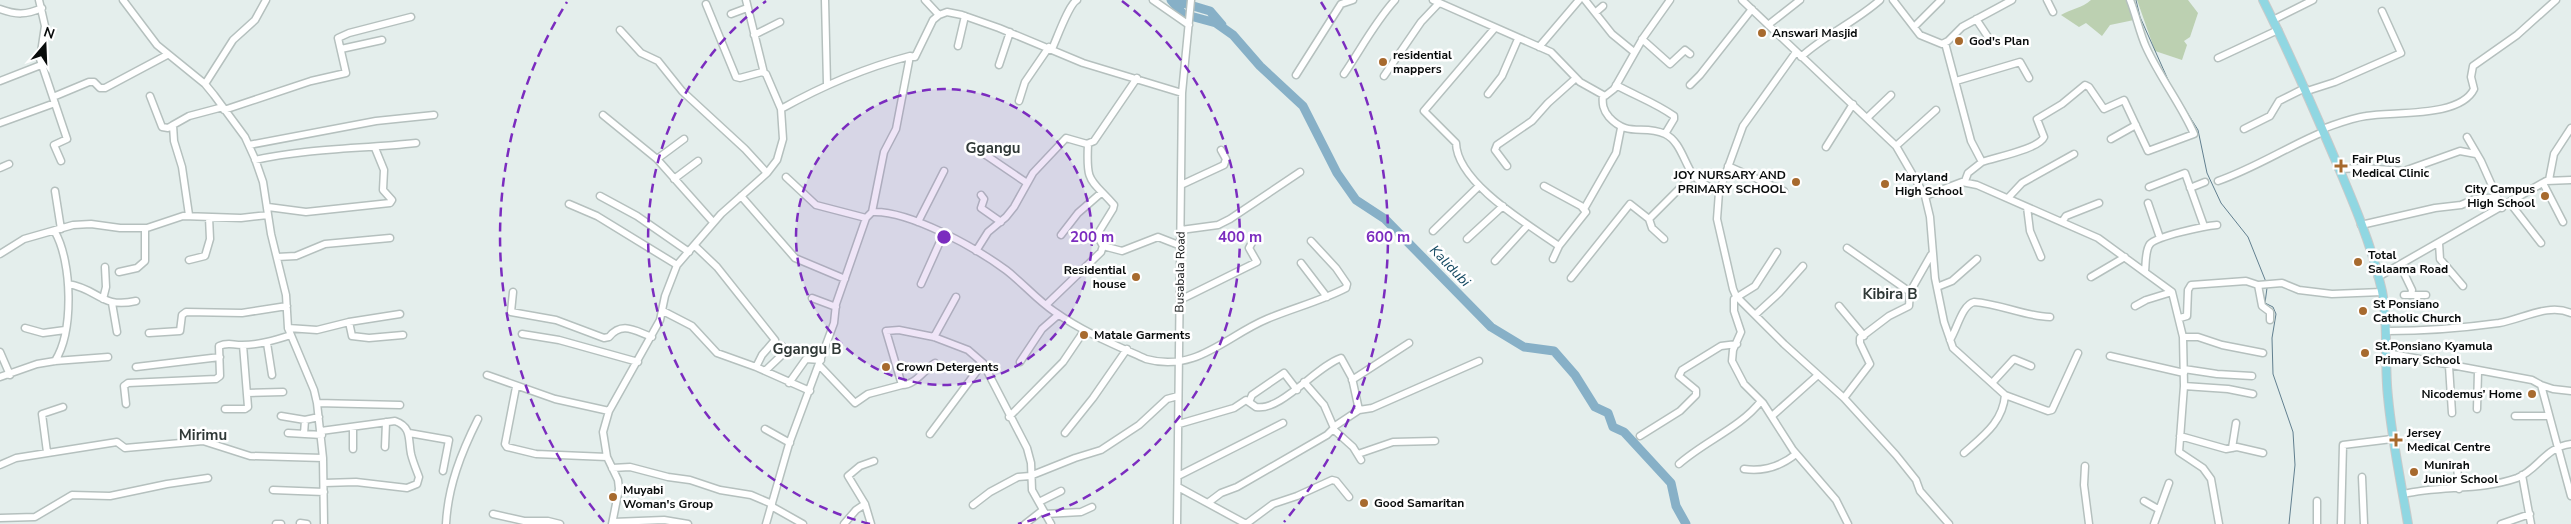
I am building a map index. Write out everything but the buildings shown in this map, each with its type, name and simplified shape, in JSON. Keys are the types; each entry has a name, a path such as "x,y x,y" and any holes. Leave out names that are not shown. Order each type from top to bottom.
{"main road":[{"path":"2263,0 2306,89 2361,225 2378,277 2387,331 2388,394 2392,439 2408,524"}],"street":[{"path":"39,0 45,26 40,59 41,65 67,139 54,145 61,161"},
{"path":"123,0 147,34 167,55 205,84 249,145 255,160 263,182 268,207 268,215 287,306 289,332 312,383 317,403 322,433 324,524"},
{"path":"205,84 233,40 254,20 266,0"},
{"path":"688,524 664,520 612,523 619,489 618,480 607,458 603,432 609,411 652,337 663,311 665,296 677,266 713,222 767,173 777,160 781,149 783,139 780,109 764,73 746,0"},
{"path":"826,0 827,84"},
{"path":"925,0 939,14"},
{"path":"1019,102 1025,82 1051,48 1064,27 1070,6 1077,0"},
{"path":"1153,0 1189,23"},
{"path":"1296,75 1338,7 1342,2 1348,3 1353,0"},
{"path":"1344,74 1358,55 1373,27 1395,0"},
{"path":"1539,47 1579,0"},
{"path":"1585,0 1612,34 1634,52"},
{"path":"1384,76 1436,1 1494,29 1551,52 1576,78 1603,95 1611,93 1642,39 1670,0"},
{"path":"1742,0 1798,55 1868,117 1896,146 1925,196 1931,223 1932,254 1937,287 1950,340 1957,353 2005,395 2045,411 2051,411 2078,353"},
{"path":"1768,25 1800,0"},
{"path":"1848,524 1836,500 1796,454 1761,400 1744,384 1732,361 1741,332 1734,311 1736,296 1728,271 1717,219 1719,192 1743,126 1798,55 1860,17 1880,0"},
{"path":"1893,0 1920,35 1927,39 1945,43"},
{"path":"1914,27 1941,0"},
{"path":"1945,43 1962,27 2012,0"},
{"path":"2047,0 2054,12"},
{"path":"1965,182 1968,173 1982,162 2008,153 2027,150 2042,140 2044,137 2037,119 2060,105 2085,85 2090,87 2104,109 2124,100 2146,150 2150,152 2194,134 2182,108 2171,94 2146,46 2130,0"},
{"path":"2273,20 2313,0"},
{"path":"2218,181 2261,164 2299,142 2323,131 2368,115 2436,110 2466,98 2474,89 2471,77 2473,66 2517,35 2556,0"},
{"name":"Busabala Road","path":"1177,524 1182,94 1191,1"},
{"path":"706,4 736,76 740,78 764,73"},
{"path":"1596,12 1603,6"},
{"path":"0,9 22,15 42,8"},
{"path":"731,14 747,8"},
{"path":"1690,85 1752,9"},
{"path":"2244,129 2270,116 2279,101 2306,89 2335,82 2401,53 2382,11"},
{"path":"780,109 827,84 862,69 917,55 927,29 939,14 947,12 965,16 1010,32 1083,62 1182,94"},
{"path":"958,46 965,16"},
{"path":"150,96 162,127 168,128 189,116 224,108 311,81 346,74 339,37 411,17"},
{"path":"1976,19 1990,40"},
{"path":"754,35 780,22"},
{"path":"1494,29 1424,111 1456,143 1456,152 1479,186 1528,225 1559,246"},
{"path":"620,30 641,53 658,61 682,91 745,149 767,173"},
{"path":"2218,58 2278,30"},
{"path":"999,65 1010,32"},
{"path":"1488,94 1502,76 1518,39"},
{"path":"1642,39 1670,64 1685,50 1690,54"},
{"path":"341,49 382,40"},
{"path":"1945,43 1971,141 1982,162"},
{"path":"0,123 54,100 89,82 105,88 167,55"},
{"path":"766,524 790,443 834,323 836,307 866,218 872,212 884,152 896,129 910,56"},
{"path":"1956,81 2019,62 2029,78"},
{"path":"0,81 41,65"},
{"path":"976,251 988,232 1001,222 1014,207 1027,183 1049,154 1064,138 1088,144 1096,139 1137,78"},
{"path":"1507,166 1495,150 1497,145 1532,121 1545,106 1576,78"},
{"path":"1616,85 1642,100 1656,104 1674,116 1674,120 1665,134"},
{"path":"1603,95 1602,105 1607,114 1621,128 1665,134 1674,142 1693,175 1705,185 1719,192"},
{"path":"1868,117 1891,95"},
{"path":"1826,147 1853,104"},
{"path":"1896,146 1936,110"},
{"path":"249,145 376,121 434,115"},
{"path":"603,115 656,159 713,222"},
{"path":"173,125 174,141 182,167 189,215"},
{"path":"2111,139 2136,125"},
{"path":"1553,259 1559,246 1584,216 1584,209 1616,153 1621,128"},
{"path":"2563,222 2546,181 2554,154 2571,128"},
{"path":"2466,137 2502,208"},
{"path":"656,159 684,139"},
{"path":"255,160 303,151 375,148 416,143"},
{"path":"1088,144 1087,160 1090,181 1114,206 1097,236 1103,246 1122,251 1156,237 1181,246"},
{"path":"268,207 306,212 390,203 392,200 383,190 384,170 375,148"},
{"path":"977,149 1027,183"},
{"path":"1181,185 1224,165 1226,158 1221,150"},
{"path":"2339,169 2363,168 2404,171 2460,151 2476,154"},
{"path":"2008,198 2022,183 2074,154"},
{"path":"674,179 698,161"},
{"path":"0,168 9,164"},
{"path":"1728,166 1784,191"},
{"path":"918,222 944,171"},
{"path":"1181,230 1218,225 1230,220 1300,172"},
{"path":"2149,187 2185,173 2204,226"},
{"path":"1649,219 1693,175"},
{"path":"786,177 816,205 866,218"},
{"path":"2378,277 2502,208 2546,181 2571,180"},
{"path":"1925,196 1965,182 2008,198 2098,238 2172,292 2180,318 2183,337 2184,386 2179,452 2203,468 2212,479 2219,524"},
{"path":"2190,188 2205,182"},
{"path":"1433,231 1479,186"},
{"path":"1544,186 1584,209"},
{"path":"54,361 61,351 65,330 68,284 64,252 58,230 55,191"},
{"path":"1061,234 1078,213 1101,193"},
{"path":"981,195 984,199 980,208 1001,222"},
{"path":"600,196 637,216 689,252"},
{"path":"741,196 795,258 846,279"},
{"path":"2361,225 2435,208 2458,206 2475,199 2497,197"},
{"path":"2062,222 2066,216 2099,203"},
{"path":"2148,203 2160,238"},
{"path":"2510,203 2541,243"},
{"path":"570,204 597,216 677,266"},
{"path":"1571,278 1630,204 1649,219 1652,228 1664,239"},
{"path":"1467,240 1503,206"},
{"path":"2027,207 2030,231 2041,257"},
{"path":"872,212 894,213 918,222 976,251 1006,270 1058,315 1084,331 1151,360 1179,361 1218,347 1266,319 1346,288 1347,284 1336,268 1311,241"},
{"path":"0,254 24,239 91,224 127,229 144,228 189,215 241,218 268,215"},
{"path":"189,260 205,256 210,239 209,217"},
{"path":"1495,261 1528,225"},
{"path":"2145,271 2149,246 2160,238 2204,226 2217,225"},
{"path":"119,272 137,268 144,261 144,228"},
{"path":"921,284 943,235"},
{"path":"1180,300 1256,262 1249,248 1254,237"},
{"path":"277,257 296,256 325,244 390,238"},
{"path":"2439,243 2440,259 2463,286"},
{"path":"695,246 717,266 774,340 762,355 756,367"},
{"path":"1046,305 1100,254 1103,246"},
{"path":"1847,248 1910,292"},
{"path":"1736,296 1755,286 1777,252"},
{"path":"1844,398 1870,364 1860,343 1864,336 1889,316 1910,306 1910,292 1932,254"},
{"path":"2091,277 2125,257"},
{"path":"1937,287 1958,278 1977,259"},
{"path":"1301,263 1326,297"},
{"path":"2400,265 2412,290 2412,295"},
{"path":"1755,315 1779,293 1803,266"},
{"path":"103,299 106,287 105,267"},
{"path":"2180,318 2187,316 2188,290 2191,285 2246,281 2264,284 2282,283 2298,290 2332,294 2382,292"},
{"path":"68,284 79,286 112,303 121,304 136,301"},
{"path":"2264,284 2262,306 2270,312 2270,320"},
{"path":"513,292 511,312 556,320 604,338 609,337 614,330 620,328 652,337"},
{"path":"2135,306 2146,300 2172,292"},
{"path":"2404,295 2426,295"},
{"path":"1736,296 1844,398 1896,456 1916,480 1920,491 1949,524"},
{"path":"934,337 956,297"},
{"path":"812,298 836,307"},
{"path":"1950,340 1959,325 1963,310 1974,302 1997,306 2024,315 2050,317"},
{"path":"112,303 117,332"},
{"path":"149,332 180,331 182,315 186,312 242,313 287,306"},
{"path":"1839,306 1864,336"},
{"path":"2387,331 2410,331 2500,323 2553,308 2570,310"},
{"path":"663,311 692,326 717,352 766,371 810,392"},
{"path":"126,404 124,386 128,383 216,379 220,376 219,346 227,342 243,345 267,343 289,332 317,330 349,322 400,314"},
{"path":"1020,362 1042,329 1058,315"},
{"path":"349,322 352,336 369,338 403,334"},
{"path":"25,328 43,333 65,330"},
{"path":"902,385 886,330 899,330 934,337 968,350 983,362 995,382 1009,417 1027,448 1031,463 1032,490 1051,524"},
{"path":"1009,417 1063,362 1084,331"},
{"path":"522,334 559,340 638,362"},
{"path":"2183,337 2198,337 2222,345 2264,353"},
{"path":"267,343 272,375"},
{"path":"1352,380 1409,343"},
{"path":"1640,436 1680,411 1696,395 1696,390 1679,376 1682,370 1721,346 1737,344"},
{"path":"225,409 247,409 243,345"},
{"path":"766,371 786,351 782,346"},
{"path":"1065,433 1127,350"},
{"path":"0,352 10,375"},
{"path":"2387,353 2532,380 2553,389 2571,391"},
{"path":"2110,356 2184,371 2252,376"},
{"path":"0,377 37,364 108,357"},
{"path":"136,367 220,357"},
{"path":"1179,424 1234,408 1246,400 1256,407 1262,408 1297,390 1304,382 1341,358 1352,380 1360,410"},
{"path":"789,383 806,359 820,362 855,403 868,394 907,385 921,376 935,363"},
{"path":"1992,383 2014,359 2031,366"},
{"path":"1209,502 1221,493 1237,486 1327,435 1334,427 1360,410 1372,408 1479,361"},
{"path":"930,434 983,362"},
{"path":"2449,366 2452,413"},
{"path":"2477,409 2478,371"},
{"path":"1249,402 1250,397 1284,373 1297,390"},
{"path":"487,375 516,387 555,399 609,411"},
{"path":"1772,416 1818,375"},
{"path":"1304,382 1324,405 1334,427 1360,457 1393,442 1435,441"},
{"path":"2541,384 2571,496"},
{"path":"2184,386 2228,389 2253,394"},
{"path":"516,387 506,440 507,447 546,455 607,458"},
{"path":"247,394 283,392"},
{"path":"1964,453 1991,429 2001,415 2005,395"},
{"path":"973,505 990,492 1014,479 1030,476 1109,446 1139,425 1167,399 1178,396"},
{"path":"1679,464 1700,446 1744,420 1761,400"},
{"path":"317,403 400,405"},
{"path":"47,452 42,414 63,407"},
{"path":"281,416 305,420 319,417"},
{"path":"2515,416 2549,416"},
{"path":"446,524 450,488 459,468 460,454 478,419"},
{"path":"304,434 305,420"},
{"path":"288,433 322,433 386,422 400,423 409,433 411,452 420,477 419,481 412,487 356,482 324,483"},
{"path":"385,447 386,422"},
{"path":"2232,448 2236,422"},
{"path":"1178,476 1283,423"},
{"path":"353,428 353,449"},
{"path":"765,429 768,433 790,443"},
{"path":"409,433 449,440 443,472"},
{"path":"2180,436 2226,449 2237,447 2263,453"},
{"path":"2341,524 2343,445 2392,439"},
{"path":"0,465 16,458 47,452 78,450 111,442 118,442 125,448 203,441 250,456 323,458"},
{"path":"2403,494 2429,488 2459,489 2522,475 2558,446 2571,444"},
{"path":"1744,468 1762,470 1778,466 1796,454"},
{"path":"872,524 865,504 848,476 860,466 874,461"},
{"path":"2086,466 2084,485 2090,524"},
{"path":"2457,466 2459,489"},
{"path":"612,468 630,467 668,477 690,480 720,490 751,495 803,524"},
{"path":"2522,475 2532,524"},
{"path":"2362,477 2364,524"},
{"path":"0,518 35,517 72,494 110,496 167,484 208,478"},
{"path":"1178,487 1209,502 1246,524 1273,504 1298,496 1332,480 1336,481 1348,497"},
{"path":"2154,524 2169,483"},
{"path":"273,490 324,492"},
{"path":"1038,502 1061,491"},
{"path":"2144,501 2158,509"},
{"path":"2317,501 2317,524"},
{"path":"844,524 856,510 865,504"},
{"path":"1025,524 1044,512 1081,512 1092,507"},
{"path":"493,514 524,521 548,521 560,524"},
{"path":"2501,524 2530,514"},
{"path":"276,524 281,524"}],"green space":[{"path":"2091,0 2128,0 2134,20 2110,25 2102,36 2086,23 2079,27 2061,15"},
{"path":"2137,0 2188,0 2198,13 2190,37 2184,41 2187,45 2182,60 2155,51"}],"waterway":[{"name":"Kalidubi","path":"1171,0 1183,14 1216,23 1233,35 1260,66 1303,106 1337,173 1356,200 1385,219 1491,327 1524,347 1554,351 1575,375 1595,407 1608,413 1613,427 1624,432 1671,483 1676,506 1686,524"},
{"path":"1173,0 1210,11 1222,25"},
{"path":"2136,0 2140,17 2169,82"},
{"path":"2180,101 2198,130 2207,173 2221,203 2248,237 2266,282"},
{"path":"2267,288 2265,303 2273,307 2276,314 2272,338 2273,374 2293,432 2295,465 2289,524"}],"place":[{"name":"Answari Masjid","path":"1762,33"},
{"name":"God's Plan","path":"1959,41"},
{"name":"residential mappers","path":"1383,62"},
{"name":"Fair Plus Medical Clinic","path":"2341,166"},
{"name":"JOY NURSARY AND PRIMARY SCHOOL","path":"1796,182"},
{"name":"Maryland High School","path":"1885,184"},
{"name":"City Campus High School","path":"2545,196"},
{"name":"Total Salaama Road","path":"2358,262"},
{"name":"Residential house","path":"1136,277"},
{"name":"St Ponsiano Catholic Church","path":"2363,311"},
{"name":"Matale Garments","path":"1084,335"},
{"name":"St.Ponsiano Kyamula Primary School","path":"2365,353"},
{"name":"Crown Detergents","path":"886,367"},
{"name":"Nicodemus’ Home","path":"2532,394"},
{"name":"Jersey Medical Centre","path":"2396,440"},
{"name":"Munirah Junior School","path":"2414,472"},
{"name":"Muyabi Woman's Group","path":"613,497"},
{"name":"Good Samaritan","path":"1364,503"}],"district":[{"name":"Ggangu","path":"993,148"},
{"name":"Kibira B","path":"1890,294"},
{"name":"Ggangu B","path":"807,349"},
{"name":"Mirimu","path":"203,435"}]}
